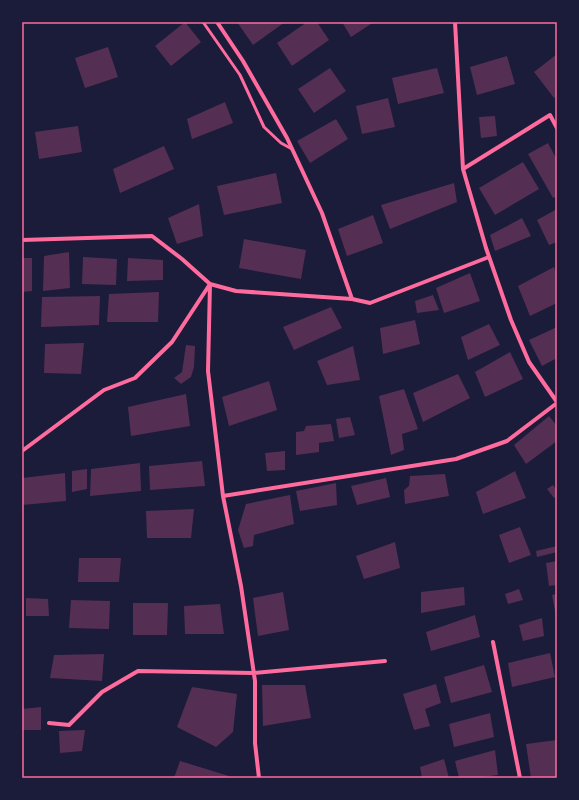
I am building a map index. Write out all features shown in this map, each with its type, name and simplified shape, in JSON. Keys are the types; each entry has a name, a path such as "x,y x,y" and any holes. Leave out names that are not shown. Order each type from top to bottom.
{"street":[{"path":"217,22 243,61 287,138 322,213 352,299"},
{"path":"223,496 456,459 508,441 557,402 529,362 511,320 489,257 463,169 455,22"},
{"path":"463,169 550,115 557,128"},
{"path":"22,240 152,236 182,259 210,284 236,291 352,299 370,304 489,257"},
{"path":"22,451 104,390 135,378 172,342 210,284"},
{"path":"210,284 208,371 223,496 241,586 255,681 256,743 259,778"},
{"path":"493,642 520,778"},
{"path":"49,723 69,725 102,692 138,671 253,672 385,661"}],"lane":[{"path":"203,22 240,75 264,126 281,143 292,149"}],"building":[{"path":"185,22 201,42 171,66 155,46"},
{"path":"237,22 285,22 253,45"},
{"path":"307,22 317,22 329,40 292,66 277,43"},
{"path":"342,22 374,22 351,37"},
{"path":"108,47 118,77 85,88 75,58"},
{"path":"557,54 557,95 554,98 534,72"},
{"path":"507,56 515,84 477,95 470,67"},
{"path":"330,68 346,91 314,113 298,89"},
{"path":"437,68 444,93 398,104 392,78"},
{"path":"388,98 395,127 362,134 356,106"},
{"path":"225,102 233,123 192,139 187,119"},
{"path":"495,116 497,136 481,138 479,117"},
{"path":"336,119 348,139 310,163 297,141"},
{"path":"78,126 82,152 39,159 35,132"},
{"path":"548,143 557,160 557,196 553,198 528,154"},
{"path":"164,146 174,169 120,193 113,169"},
{"path":"523,162 539,189 495,215 479,188"},
{"path":"276,173 282,203 224,215 217,186"},
{"path":"454,183 457,202 390,229 381,205"},
{"path":"199,204 203,236 177,244 168,218"},
{"path":"557,209 557,242 549,245 537,220"},
{"path":"373,215 383,243 347,256 338,229"},
{"path":"522,218 531,236 495,251 490,235"},
{"path":"244,239 306,250 301,279 239,268"},
{"path":"69,252 70,288 43,291 44,256"},
{"path":"83,257 117,259 116,285 82,284"},
{"path":"22,258 32,258 32,291 22,292"},
{"path":"128,258 163,260 163,280 127,281"},
{"path":"554,267 557,276 557,303 530,316 518,286"},
{"path":"470,273 480,301 444,313 436,288"},
{"path":"159,292 158,322 107,322 109,294"},
{"path":"433,295 439,310 417,313 415,301"},
{"path":"100,296 99,325 41,327 42,297"},
{"path":"331,307 342,328 294,350 283,327"},
{"path":"415,320 420,344 383,354 380,328"},
{"path":"489,324 500,345 468,360 461,337"},
{"path":"557,327 557,358 542,366 529,340"},
{"path":"84,343 81,374 44,373 45,344"},
{"path":"186,345 195,346 194,367 191,377 181,384 174,378 182,372"},
{"path":"353,346 360,380 327,385 317,361"},
{"path":"510,352 523,379 485,397 475,372"},
{"path":"458,374 470,398 423,422 413,393"},
{"path":"269,381 277,410 229,426 222,397"},
{"path":"404,389 418,429 402,434 404,450 391,455 379,396"},
{"path":"186,394 190,426 131,436 128,407"},
{"path":"549,416 557,426 557,441 526,464 514,445"},
{"path":"350,417 355,435 339,438 336,419"},
{"path":"331,424 334,441 319,443 319,452 296,455 296,432 304,431 306,426"},
{"path":"285,451 285,470 267,471 265,453"},
{"path":"202,461 205,486 150,490 149,466"},
{"path":"140,463 141,491 90,496 91,469"},
{"path":"87,469 87,489 72,492 72,471"},
{"path":"515,471 526,498 483,514 476,492"},
{"path":"65,473 66,501 22,505 22,478"},
{"path":"445,474 449,496 405,504 404,490 409,486 410,476"},
{"path":"386,478 390,497 357,505 351,486"},
{"path":"336,483 337,505 300,511 296,491"},
{"path":"553,485 557,490 557,496 554,498 547,489"},
{"path":"290,495 294,524 254,535 253,546 244,548 238,530 246,504"},
{"path":"194,509 191,538 147,538 146,511"},
{"path":"520,527 531,555 509,563 499,535"},
{"path":"395,542 400,568 364,579 356,556"},
{"path":"557,546 557,552 537,557 536,551"},
{"path":"79,558 121,558 119,582 78,582"},
{"path":"557,561 557,585 549,586 546,563"},
{"path":"464,587 465,605 421,613 421,592"},
{"path":"519,589 523,600 508,604 505,594"},
{"path":"283,592 289,630 258,636 253,598"},
{"path":"557,594 557,616 556,616 552,595"},
{"path":"26,598 48,599 49,616 26,616"},
{"path":"71,600 110,601 109,629 69,628"},
{"path":"133,603 168,603 167,635 133,635"},
{"path":"220,604 224,634 185,634 184,606"},
{"path":"475,615 480,637 431,651 426,632"},
{"path":"542,618 544,636 523,641 519,625"},
{"path":"550,653 555,677 512,687 508,663"},
{"path":"104,654 102,681 50,678 54,655"},
{"path":"484,665 492,692 451,703 444,677"},
{"path":"436,684 441,703 425,709 430,726 414,730 403,694"},
{"path":"262,685 305,685 311,718 263,726"},
{"path":"192,687 237,694 233,732 216,747 177,727"},
{"path":"41,707 41,730 22,730 22,709"},
{"path":"490,713 494,737 454,747 449,724"},
{"path":"85,730 82,751 60,753 59,731"},
{"path":"557,740 557,778 531,778 526,744"},
{"path":"495,750 498,775 459,778 455,761"},
{"path":"444,759 449,778 422,778 420,767"},
{"path":"180,761 229,776 228,778 174,778"}]}
